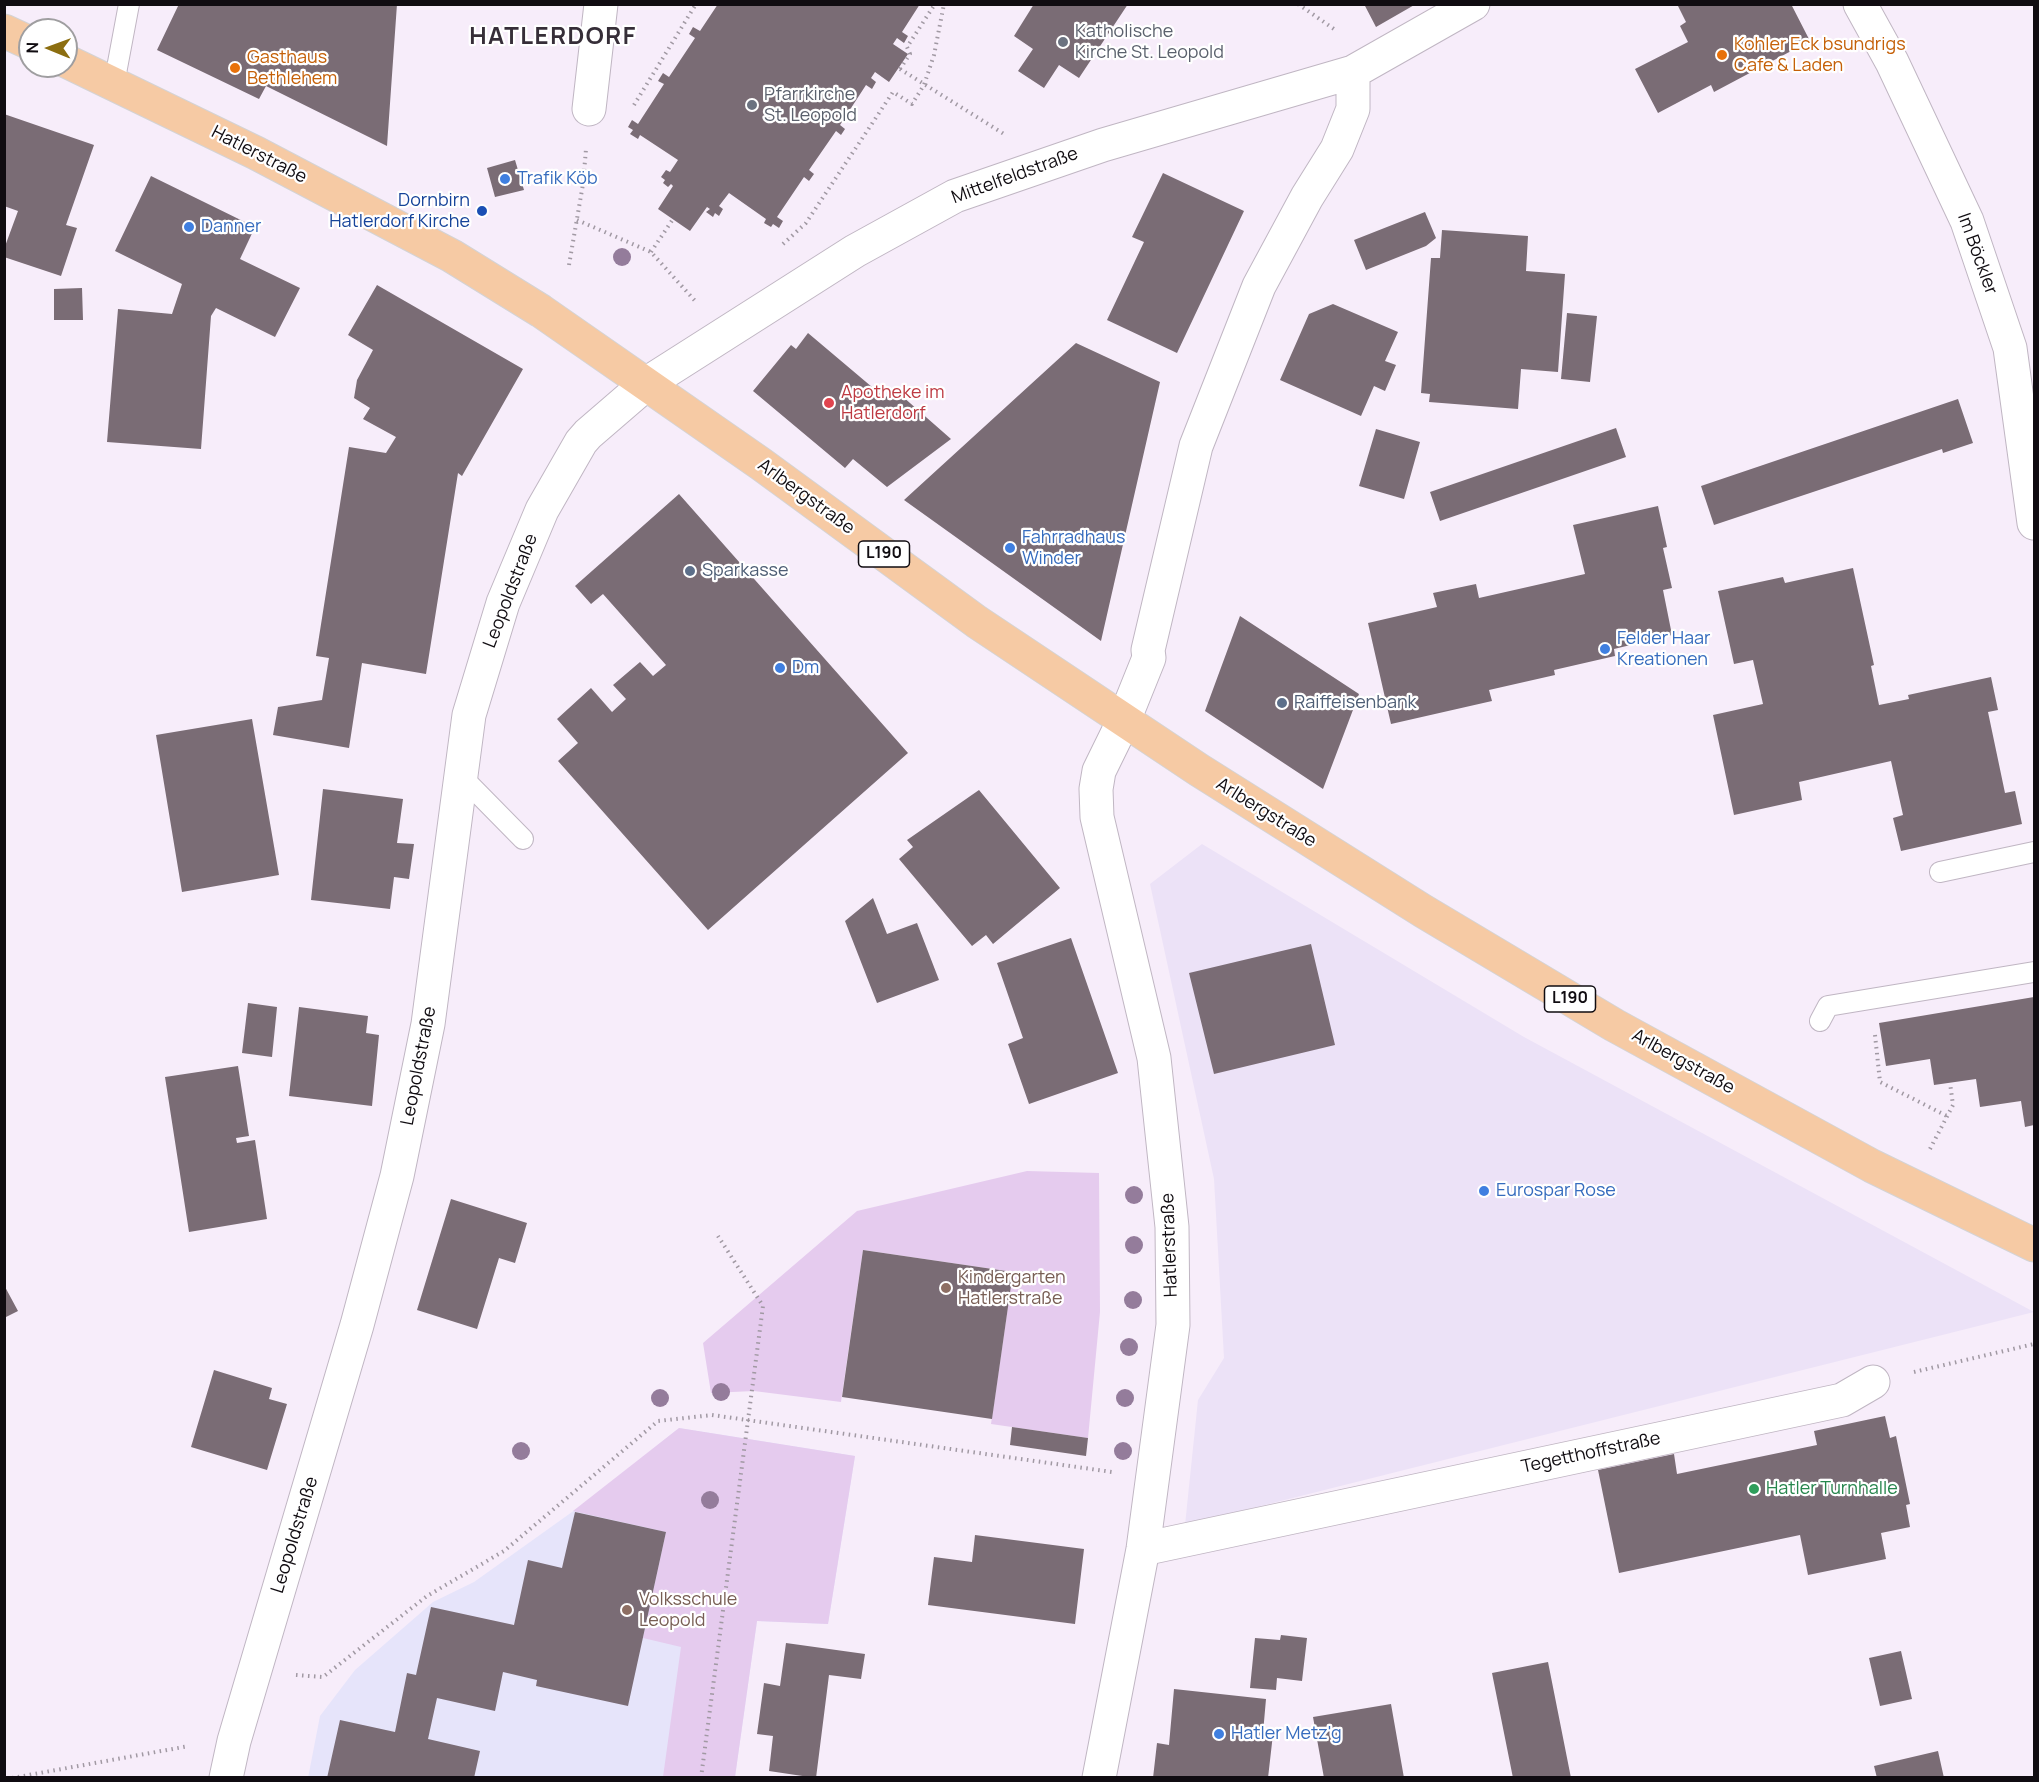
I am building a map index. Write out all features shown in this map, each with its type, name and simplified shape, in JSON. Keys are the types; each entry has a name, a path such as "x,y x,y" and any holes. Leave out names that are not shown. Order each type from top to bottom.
{"main road":[{"path":"4,31 18,37"},
{"name":"Hatlerstraße","path":"78,67 256,153 348,201 452,256 541,311"},
{"name":"Arlbergstraße","path":"541,311 760,464 977,622 1199,770 1414,905 1614,1024 1872,1166 2034,1245"}],"street":[{"path":"589,109 601,4"},
{"name":"Mittelfeldstraße","path":"645,384 855,251 955,196 1103,145 1353,72 1473,4"},
{"name":"Im Böckler","path":"1860,4 1892,62 1967,221 2010,348 2034,523"},
{"path":"1124,720 1149,658 1148,650 1196,446 1259,286 1307,197 1337,149 1353,109 1353,72"},
{"name":"Leopoldstraße","path":"226,1778 234,1741 357,1325 397,1176 428,1024 469,715 487,652 503,603 542,510 581,442 645,384"},
{"name":"Hatlerstraße","path":"1099,1778 1143,1549 1173,1325 1172,1227 1154,1058 1097,817 1096,789 1100,771 1124,720"},
{"name":"Tegetthoffstraße","path":"1143,1549 1842,1400 1873,1382"}],"lane":[{"path":"114,84 129,4"},
{"path":"460,774 523,839"},
{"path":"1940,872 2034,852"},
{"path":"1820,1021 1828,1006 2034,972"}],"path":[{"path":"589,109 600,120 617,131 696,4"},
{"path":"935,4 907,47 910,54 899,69 1051,163"},
{"path":"781,245 806,223 893,92 912,104 924,85 934,55 944,4"},
{"path":"569,265 583,184 589,109"},
{"path":"651,252 673,219"},
{"path":"577,220 651,252 698,303"},
{"path":"1871,999 1880,1082 1947,1116"},
{"path":"1930,1149 1953,1105 1950,1083"},
{"path":"700,1778 763,1306 718,1236"},
{"path":"1873,1382 2034,1344"},
{"path":"294,1675 323,1677 427,1596 504,1551 658,1421 712,1415 1088,1470"},
{"path":"12,1778 193,1745"}],"shaded area":[{"path":"1202,844 1524,1037 2034,1312 1185,1525 1198,1400 1224,1358 1214,1179 1150,884"},
{"name":"Kindergarten Hatlerstraße","path":"1027,1171 1099,1173 1100,1312 1088,1438 991,1424 1013,1272 863,1250 841,1402 754,1391 711,1393 703,1343 857,1211"},
{"name":"Volksschule Leopold","path":"679,1428 855,1456 828,1624 757,1621 735,1777 308,1778 320,1716 355,1670 433,1602 474,1582 593,1497"},
{"path":"679,1428 855,1456 828,1624 757,1621 735,1777 663,1777 681,1647 643,1638 666,1532 573,1511"}],"building":[{"path":"179,4 397,4 387,146 266,86 259,99 157,50"},
{"name":"Pfarrkirche St. Leopold","path":"718,4 920,4 902,32 908,36 904,43 897,38 893,44 908,54 889,82 875,72 871,78 876,82 872,89 866,85 840,125 845,129 841,135 836,131 809,170 814,174 809,181 804,177 777,217 783,221 779,228 773,224 771,227 764,223 766,219 729,193 719,206 723,209 719,216 715,213 713,217 706,212 710,209 707,207 690,231 658,209 673,186 671,184 668,187 663,183 665,180 661,177 666,170 670,172 678,160 640,135 638,139 630,134 633,130 628,127 632,120 638,124 664,84 658,81 663,73 669,77 695,38 689,34 693,27 700,31"},
{"name":"Katholische Kirche St. Leopold","path":"1034,4 1128,4 1079,78 1059,65 1044,88 1018,71 1033,49 1014,36"},
{"path":"1364,4 1416,4 1376,27"},
{"name":"Kohler Eck bsundrigs Cafe & Laden","path":"1677,4 1791,4 1810,41 1714,92 1711,85 1658,113 1635,69 1688,42 1680,26 1686,22"},
{"path":"4,114 94,145 66,225 77,228 61,276 4,257 4,249 18,211 4,206"},
{"name":"Trafik Köb","path":"515,160 524,190 495,197 487,168"},
{"path":"1163,173 1244,211 1177,353 1107,320 1144,242 1132,237"},
{"path":"151,176 255,227 240,259 300,288 275,337 216,308 211,316 201,449 107,442 118,309 172,314 182,284 115,251"},
{"path":"1425,212 1436,238 1426,246 1366,270 1354,240"},
{"path":"1442,230 1528,236 1526,271 1565,274 1558,372 1521,369 1518,409 1429,402 1430,394 1421,393 1431,258 1440,258"},
{"path":"377,285 523,369 462,476 458,473 426,674 362,663 349,748 273,735 278,707 322,700 329,658 316,656 349,447 386,453 396,437 363,419 370,408 354,398 357,380 373,350 348,335"},
{"path":"82,288 83,320 54,320 54,289"},
{"path":"1333,304 1398,332 1385,361 1396,365 1385,391 1374,386 1361,416 1280,380 1309,314"},
{"path":"1567,313 1597,316 1590,382 1561,379"},
{"name":"Apotheke im Hatlerdorf","path":"808,333 885,398 894,389 951,439 887,487 853,459 845,468 753,391 791,345 796,349"},
{"path":"1076,343 1160,382 1101,641 904,500"},
{"path":"1958,399 1973,443 1943,453 1942,449 1714,525 1701,486"},
{"path":"1616,428 1626,457 1440,521 1430,492"},
{"path":"1376,429 1420,442 1404,499 1359,486"},
{"path":"679,494 908,753 708,930 558,761 578,743 557,719 591,688 612,712 626,699 613,685 640,662 653,676 666,665 603,594 591,604 575,586"},
{"path":"1658,506 1667,547 1663,548 1672,588 1663,590 1672,635 1614,649 1615,656 1554,670 1555,675 1489,690 1492,701 1391,724 1368,623 1437,607 1433,593 1476,584 1479,598 1585,574 1573,525"},
{"path":"1853,568 1874,665 1871,666 1879,705 1909,699 1908,695 1991,677 1998,710 1988,712 2005,793 2015,791 2022,824 1901,851 1893,818 1903,815 1891,761 1799,782 1802,800 1734,815 1713,715 1763,704 1753,660 1734,664 1718,591 1783,577 1785,583"},
{"name":"Raiffeisenbank","path":"1240,616 1359,694 1323,789 1205,711"},
{"path":"252,719 279,875 182,892 156,735"},
{"path":"323,789 403,799 397,843 414,844 409,879 394,877 390,909 311,900"},
{"path":"979,790 1060,888 993,944 986,935 972,946 899,859 913,847 907,840"},
{"path":"873,898 887,934 917,923 939,980 877,1003 845,921"},
{"path":"1071,938 1118,1073 1029,1104 1008,1044 1023,1038 997,963"},
{"path":"1311,944 1335,1045 1214,1074 1189,973"},
{"path":"2034,997 2034,1125 2025,1127 2021,1101 1980,1107 1976,1079 1934,1085 1930,1059 1886,1066 1879,1023"},
{"path":"248,1003 277,1007 272,1057 242,1053"},
{"path":"299,1007 368,1016 366,1033 379,1035 372,1106 289,1096"},
{"path":"238,1066 249,1136 236,1138 237,1143 255,1140 267,1219 189,1232 165,1077"},
{"path":"451,1199 527,1223 515,1263 499,1258 477,1329 417,1310"},
{"path":"863,1250 1013,1272 992,1419 842,1397"},
{"path":"4,1285 18,1311 4,1318"},
{"path":"214,1370 272,1388 269,1399 287,1404 267,1470 191,1447"},
{"name":"Hatler Turnhalle","path":"1885,1416 1890,1438 1896,1436 1910,1504 1906,1505 1910,1527 1881,1533 1886,1559 1808,1575 1800,1535 1619,1573 1598,1470 1674,1454 1677,1474 1817,1445 1814,1431"},
{"path":"1012,1427 1088,1438 1086,1456 1010,1445"},
{"path":"575,1512 666,1532 628,1706 536,1686 537,1680 503,1672 495,1711 437,1698 428,1739 480,1751 474,1778 327,1778 340,1720 395,1732 407,1673 416,1675 431,1607 514,1625 528,1560 562,1568"},
{"path":"975,1535 1084,1549 1075,1624 928,1605 934,1557 972,1562"},
{"path":"1281,1635 1307,1638 1302,1681 1277,1678 1276,1690 1250,1688 1255,1638 1280,1640"},
{"path":"786,1643 865,1654 861,1679 829,1675 816,1778 769,1771 773,1736 757,1734 764,1683 780,1686"},
{"path":"1901,1651 1912,1699 1880,1706 1869,1658"},
{"path":"1548,1662 1571,1778 1513,1778 1492,1673"},
{"name":"Hatler Metz'g","path":"1174,1689 1266,1699 1263,1733 1273,1734 1268,1778 1153,1778 1157,1743 1169,1745"},
{"path":"1391,1704 1404,1778 1324,1778 1313,1717"},
{"path":"1938,1751 1944,1778 1877,1778 1874,1766"}],"place":[{"name":"Katholische Kirche St. Leopold","path":"1063,42"},
{"name":"Kohler Eck bsundrigs Cafe & Laden","path":"1722,55"},
{"name":"Gasthaus Bethlehem","path":"235,68"},
{"name":"Pfarrkirche St. Leopold","path":"752,105"},
{"name":"Trafik Köb","path":"505,179"},
{"name":"Dornbirn Hatlerdorf Kirche","path":"482,211"},
{"name":"Danner","path":"189,227"},
{"name":"Apotheke im Hatlerdorf","path":"829,403"},
{"name":"Fahrradhaus Winder","path":"1010,548"},
{"name":"Sparkasse","path":"690,571"},
{"name":"Felder Haar Kreationen","path":"1605,649"},
{"name":"Dm","path":"780,668"},
{"name":"Raiffeisenbank","path":"1282,703"},
{"name":"Eurospar Rose","path":"1484,1191"},
{"name":"Kindergarten Hatlerstraße","path":"946,1288"},
{"name":"Hatler Turnhalle","path":"1754,1489"},
{"name":"Volksschule Leopold","path":"627,1610"},
{"name":"Hatler Metz'g","path":"1219,1734"}],"district":[{"name":"HATLERDORF","path":"553,37"}]}
